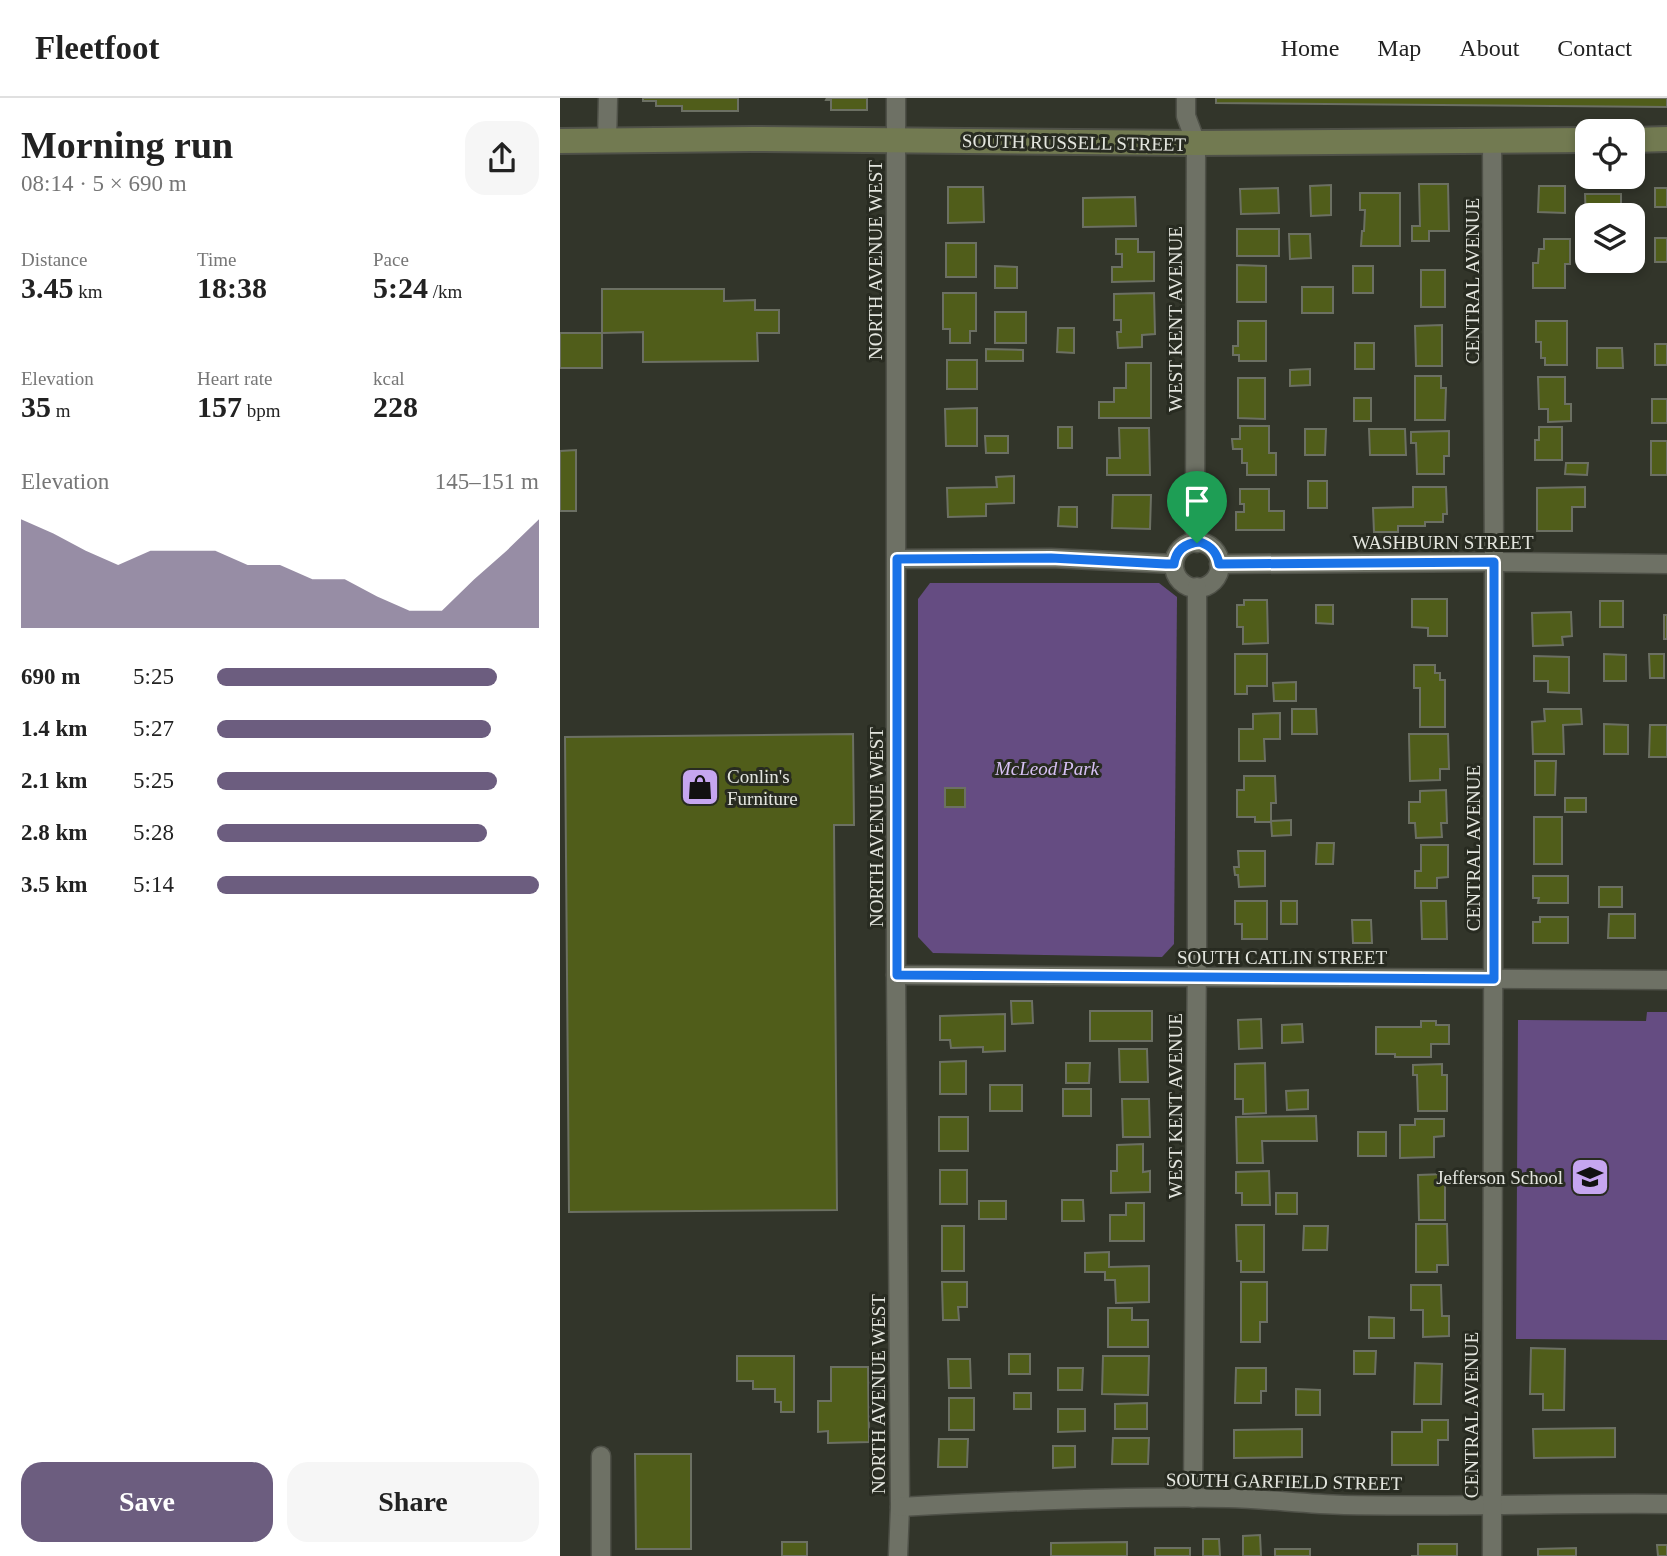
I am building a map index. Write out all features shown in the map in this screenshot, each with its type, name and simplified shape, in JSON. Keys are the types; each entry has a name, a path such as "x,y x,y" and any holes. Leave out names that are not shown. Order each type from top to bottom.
{"main road":[{"name":"SOUTH RUSSELL STREET","path":"560,141 751,139 1196,143 1575,140"},
{"path":"1645,139 1667,139"}],"street":[{"path":"607,141 608,98"},
{"name":"NORTH AVENUE WEST","path":"896,98 898,1556"},
{"name":"WEST KENT AVENUE","path":"1186,98 1186,116 1196,143 1197,543"},
{"name":"CENTRAL AVENUE","path":"1492,141 1492,1556"},
{"path":"1197,543 1208,545 1214,550 1219,564 1214,579 1197,587 1186,585 1179,580 1174,564 1179,551 1185,545 1197,543"},
{"path":"897,559 1051,558 1174,564"},
{"name":"WASHBURN STREET","path":"1219,564 1667,564"},
{"name":"WEST KENT AVENUE","path":"1194,1498 1197,587"},
{"name":"SOUTH CATLIN STREET","path":"897,975 1667,980"},
{"path":"601,1456 601,1556"},
{"name":"SOUTH GARFIELD STREET","path":"900,1507 1047,1500 1194,1498 1342,1505 1667,1504"}],"green space":[{"name":"McLeod Park","path":"930,583 1159,583 1177,597 1174,944 1162,957 933,953 918,937 918,599"},
{"name":"Jefferson School","path":"1647,1012 1667,1012 1667,1340 1516,1339 1518,1020 1646,1021"}],"building":[{"path":"643,98 738,98 738,111 682,111 682,106 656,106 656,101 643,101"},
{"path":"867,98 867,110 831,110 831,100 826,100"},
{"path":"1216,98 1667,98 1667,107 1216,103"},
{"path":"1419,184 1448,184 1449,231 1429,231 1429,241 1412,241 1412,226 1420,226"},
{"path":"1331,185 1331,215 1311,216 1310,186"},
{"path":"1539,186 1565,186 1565,213 1538,212"},
{"path":"948,187 983,187 984,222 948,223"},
{"path":"1278,188 1279,213 1241,214 1240,189"},
{"path":"1655,188 1667,188 1667,207 1655,207"},
{"path":"1360,193 1400,193 1400,246 1361,246 1365,210 1360,210"},
{"path":"1585,194 1621,194 1621,203 1585,203"},
{"path":"1135,197 1136,226 1083,227 1083,198"},
{"path":"1237,229 1279,229 1279,256 1237,256"},
{"path":"1289,234 1310,234 1311,258 1290,259"},
{"path":"1655,238 1667,238 1667,262 1655,262"},
{"path":"1116,239 1138,239 1138,252 1154,252 1154,281 1112,282 1112,267 1122,267 1122,254 1116,254"},
{"path":"1544,239 1570,239 1570,264 1565,264 1565,288 1533,288 1533,263 1538,263 1539,249 1544,249"},
{"path":"946,243 976,243 976,277 946,277"},
{"path":"1237,265 1266,266 1266,302 1237,302"},
{"path":"995,266 1017,267 1017,288 995,288"},
{"path":"1353,266 1373,266 1373,293 1353,293"},
{"path":"1421,270 1445,270 1445,307 1421,307"},
{"path":"1302,287 1333,287 1333,313 1302,313"},
{"path":"602,289 724,289 724,301 755,300 755,310 779,310 779,333 757,333 758,361 643,362 643,332 602,333"},
{"path":"943,293 976,293 976,331 970,331 970,343 950,343 950,329 943,329"},
{"path":"1154,293 1155,334 1142,335 1142,347 1118,348 1117,332 1121,332 1121,320 1114,320 1114,294"},
{"path":"995,312 1026,312 1026,343 995,343"},
{"path":"1238,321 1266,321 1266,361 1239,361 1239,355 1233,355 1233,346 1238,346"},
{"path":"1536,321 1567,321 1567,365 1545,365 1545,358 1541,358 1541,342 1536,342"},
{"path":"1442,325 1442,366 1416,366 1415,326"},
{"path":"1058,328 1074,328 1074,353 1057,352"},
{"path":"560,333 602,333 602,368 560,368"},
{"path":"1355,343 1374,343 1374,369 1355,369"},
{"path":"1655,344 1667,344 1667,365 1655,365"},
{"path":"1597,348 1622,348 1623,368 1597,368"},
{"path":"986,349 1023,350 1023,361 986,361"},
{"path":"947,360 977,360 977,389 947,389"},
{"path":"1126,363 1151,363 1151,418 1099,418 1099,402 1114,402 1114,388 1126,388"},
{"path":"1310,369 1310,385 1290,386 1290,370"},
{"path":"1415,376 1441,376 1441,388 1446,388 1445,420 1415,420"},
{"path":"1538,377 1565,377 1565,404 1571,404 1571,421 1548,422 1548,409 1539,409"},
{"path":"1238,378 1265,378 1265,419 1238,418"},
{"path":"1354,398 1371,398 1371,421 1354,421"},
{"path":"1652,399 1667,399 1667,423 1652,423"},
{"path":"977,408 977,446 946,446 945,409"},
{"path":"1240,426 1269,426 1269,453 1276,453 1276,475 1247,475 1247,463 1242,463 1242,449 1233,449 1232,439 1240,439"},
{"path":"1058,427 1072,427 1072,448 1058,448"},
{"path":"1539,427 1562,427 1562,460 1535,460 1535,440 1539,440"},
{"path":"1119,428 1149,428 1150,475 1107,475 1107,458 1120,458"},
{"path":"1305,429 1326,429 1325,455 1305,455"},
{"path":"1369,429 1405,429 1406,455 1370,455"},
{"path":"1449,431 1449,456 1444,456 1444,474 1417,474 1416,443 1411,443 1411,432"},
{"path":"985,436 1008,436 1008,453 986,453"},
{"path":"1651,441 1667,441 1667,475 1651,475"},
{"path":"576,450 576,511 560,511 560,451"},
{"path":"1566,463 1588,463 1587,475 1565,474"},
{"path":"1014,476 1014,503 986,504 986,516 948,517 947,488 997,487 996,477"},
{"path":"1308,481 1327,481 1327,508 1308,508"},
{"path":"1413,487 1446,487 1447,514 1443,514 1443,522 1425,522 1425,526 1398,526 1398,532 1374,532 1373,508 1413,507"},
{"path":"1585,487 1585,507 1572,507 1572,531 1537,531 1537,488"},
{"path":"1240,489 1269,489 1269,511 1284,511 1284,530 1236,530 1236,512 1244,512 1244,504 1240,504"},
{"path":"1113,495 1151,495 1150,529 1112,528"},
{"path":"1059,507 1077,507 1077,527 1058,526"},
{"path":"1412,599 1447,599 1447,636 1428,636 1428,628 1412,627"},
{"path":"1244,600 1267,600 1268,643 1243,644 1243,627 1237,627 1237,605 1244,605"},
{"path":"1600,601 1623,601 1623,627 1600,627"},
{"path":"1316,605 1333,605 1333,624 1316,623"},
{"path":"1571,612 1572,636 1562,637 1563,645 1533,646 1532,613"},
{"path":"1664,615 1667,615 1667,639 1664,639"},
{"path":"1235,654 1267,654 1267,686 1247,686 1247,694 1235,694"},
{"path":"1604,654 1626,655 1626,681 1604,681"},
{"path":"1649,654 1664,654 1664,678 1650,678"},
{"path":"1534,656 1569,657 1569,693 1548,692 1548,681 1534,681"},
{"path":"1414,665 1435,665 1435,673 1440,673 1440,680 1445,680 1445,727 1420,727 1420,688 1414,688"},
{"path":"1296,682 1296,701 1274,701 1273,683"},
{"path":"1292,709 1316,709 1317,734 1292,734"},
{"path":"1544,709 1581,709 1582,724 1563,725 1564,754 1533,754 1532,722 1545,721"},
{"path":"1280,713 1280,739 1264,739 1265,761 1239,761 1239,729 1253,729 1253,714"},
{"path":"1604,724 1628,725 1628,754 1604,754"},
{"path":"1650,725 1667,725 1667,757 1649,757"},
{"path":"853,734 854,825 834,825 837,1210 569,1212 565,737"},
{"path":"1409,734 1448,734 1449,769 1440,769 1440,780 1410,781"},
{"path":"1535,761 1556,761 1555,795 1535,795"},
{"path":"1244,776 1275,776 1276,803 1271,803 1271,822 1255,822 1255,817 1237,817 1237,790 1244,790"},
{"path":"945,788 965,788 965,807 945,807"},
{"path":"1446,790 1447,823 1441,823 1442,837 1416,838 1415,823 1409,823 1409,802 1420,802 1420,791"},
{"path":"1565,798 1586,798 1586,812 1565,812"},
{"path":"1534,817 1562,817 1562,864 1534,864"},
{"path":"1291,820 1291,835 1272,836 1271,821"},
{"path":"1317,843 1334,843 1333,864 1316,864"},
{"path":"1421,845 1448,845 1448,877 1437,878 1437,888 1415,888 1415,871 1421,871"},
{"path":"1238,851 1265,851 1265,886 1239,887 1234,867 1239,867"},
{"path":"1533,876 1568,876 1568,903 1538,903 1539,898 1533,898"},
{"path":"1599,887 1622,887 1622,907 1599,907"},
{"path":"1235,901 1267,901 1267,939 1242,939 1242,924 1235,924"},
{"path":"1281,901 1297,901 1297,924 1281,924"},
{"path":"1421,901 1446,901 1447,939 1422,939"},
{"path":"1609,914 1635,914 1635,938 1608,938"},
{"path":"1540,917 1568,917 1568,943 1533,943 1533,922 1540,922"},
{"path":"1352,920 1371,920 1372,943 1353,943"},
{"path":"1011,1001 1032,1001 1033,1023 1012,1024"},
{"path":"1090,1011 1152,1011 1152,1041 1090,1041"},
{"path":"1005,1014 1005,1051 983,1052 983,1047 951,1048 950,1040 940,1040 940,1016"},
{"path":"1261,1019 1262,1048 1239,1049 1238,1020"},
{"path":"1421,1021 1436,1021 1436,1025 1449,1025 1449,1044 1431,1044 1431,1057 1376,1054 1376,1027 1421,1027"},
{"path":"1302,1024 1303,1042 1282,1043 1282,1025"},
{"path":"1119,1049 1147,1049 1148,1082 1120,1082"},
{"path":"966,1061 966,1094 940,1094 940,1062"},
{"path":"1066,1063 1090,1063 1089,1083 1066,1083"},
{"path":"1265,1063 1266,1113 1243,1114 1243,1099 1235,1099 1235,1064"},
{"path":"1442,1064 1442,1075 1447,1075 1447,1111 1418,1111 1417,1075 1413,1075 1413,1065"},
{"path":"990,1085 1022,1085 1022,1111 990,1111"},
{"path":"1063,1089 1091,1089 1091,1116 1063,1116"},
{"path":"1308,1090 1308,1109 1287,1110 1286,1091"},
{"path":"1122,1099 1149,1099 1150,1137 1123,1137"},
{"path":"1316,1116 1317,1141 1262,1141 1263,1163 1237,1163 1236,1117"},
{"path":"939,1117 968,1117 968,1151 939,1151"},
{"path":"1415,1119 1444,1119 1444,1136 1434,1137 1434,1157 1400,1158 1400,1125 1415,1125"},
{"path":"1358,1132 1386,1132 1386,1156 1358,1156"},
{"path":"1143,1144 1143,1172 1150,1171 1150,1192 1111,1193 1111,1171 1117,1171 1117,1145"},
{"path":"940,1170 967,1170 967,1204 940,1204"},
{"path":"1269,1171 1270,1205 1242,1205 1242,1193 1236,1193 1236,1172"},
{"path":"1445,1174 1445,1220 1419,1220 1418,1175"},
{"path":"1276,1193 1297,1193 1297,1214 1276,1214"},
{"path":"1062,1200 1083,1200 1084,1221 1062,1221"},
{"path":"979,1201 1006,1201 1006,1219 979,1219"},
{"path":"1126,1203 1144,1203 1144,1241 1110,1241 1110,1215 1126,1215"},
{"path":"1416,1224 1447,1224 1448,1265 1437,1265 1437,1272 1416,1272"},
{"path":"1236,1225 1264,1225 1264,1272 1241,1272 1241,1261 1237,1261"},
{"path":"942,1226 964,1226 964,1271 942,1271"},
{"path":"1304,1226 1328,1226 1327,1250 1303,1250"},
{"path":"1109,1252 1109,1267 1149,1266 1149,1302 1116,1303 1115,1280 1105,1280 1105,1272 1085,1272 1085,1253"},
{"path":"942,1282 967,1282 967,1307 958,1307 959,1320 943,1320"},
{"path":"1241,1282 1267,1282 1267,1322 1260,1322 1260,1342 1241,1342"},
{"path":"1411,1285 1441,1285 1442,1316 1449,1316 1449,1336 1423,1337 1423,1310 1411,1310"},
{"path":"1108,1308 1132,1308 1132,1320 1148,1320 1148,1347 1108,1347"},
{"path":"1369,1317 1394,1318 1394,1338 1369,1338"},
{"path":"1531,1348 1565,1349 1564,1410 1543,1410 1543,1394 1530,1394"},
{"path":"1354,1351 1376,1351 1375,1374 1354,1374"},
{"path":"1009,1354 1030,1354 1030,1374 1009,1374"},
{"path":"737,1356 794,1356 794,1412 781,1412 781,1402 775,1402 775,1389 753,1389 753,1381 737,1381"},
{"path":"1103,1356 1149,1356 1148,1395 1102,1394"},
{"path":"948,1359 970,1359 971,1388 949,1388"},
{"path":"1415,1363 1442,1364 1441,1404 1414,1404"},
{"path":"831,1367 868,1367 869,1442 828,1443 828,1431 818,1432 818,1401 831,1401"},
{"path":"1058,1368 1083,1368 1082,1390 1058,1390"},
{"path":"1236,1368 1266,1368 1266,1391 1261,1391 1261,1403 1235,1403"},
{"path":"1296,1389 1320,1390 1320,1415 1296,1415"},
{"path":"1014,1393 1031,1393 1031,1409 1014,1409"},
{"path":"949,1398 974,1398 974,1430 949,1430"},
{"path":"1147,1403 1147,1429 1115,1429 1115,1404"},
{"path":"1058,1409 1085,1409 1085,1431 1058,1432"},
{"path":"1422,1420 1448,1420 1448,1440 1438,1440 1438,1465 1392,1465 1392,1432 1422,1432"},
{"path":"1615,1428 1615,1457 1534,1458 1533,1429"},
{"path":"1302,1429 1302,1457 1234,1458 1234,1430"},
{"path":"1113,1438 1149,1438 1148,1464 1112,1464"},
{"path":"939,1439 968,1439 967,1467 938,1467"},
{"path":"1053,1446 1075,1446 1075,1467 1053,1468"},
{"path":"635,1454 691,1454 691,1549 636,1549"},
{"path":"1260,1535 1261,1556 1243,1556 1243,1536"},
{"path":"1203,1539 1219,1539 1220,1556 1203,1556"},
{"path":"782,1542 807,1542 807,1556 782,1556"},
{"path":"1127,1542 1127,1556 1051,1556 1051,1543"},
{"path":"1418,1544 1457,1544 1457,1556 1418,1556"},
{"path":"1657,1545 1667,1545 1667,1556 1658,1556"},
{"path":"1155,1548 1190,1548 1190,1556 1155,1556"},
{"path":"1576,1548 1576,1556 1538,1556 1538,1549"},
{"path":"1275,1549 1310,1549 1310,1556 1275,1556"}],"place":[{"name":"Conlin's Furniture","path":"700,787"},
{"name":"Jefferson School","path":"1590,1177"}],"route":[{"path":"1197,543 1208,545 1214,550 1219,564 1494,562 1494,979 897,975 897,559 1051,558 1174,564 1179,551 1185,545 1197,543"}]}
